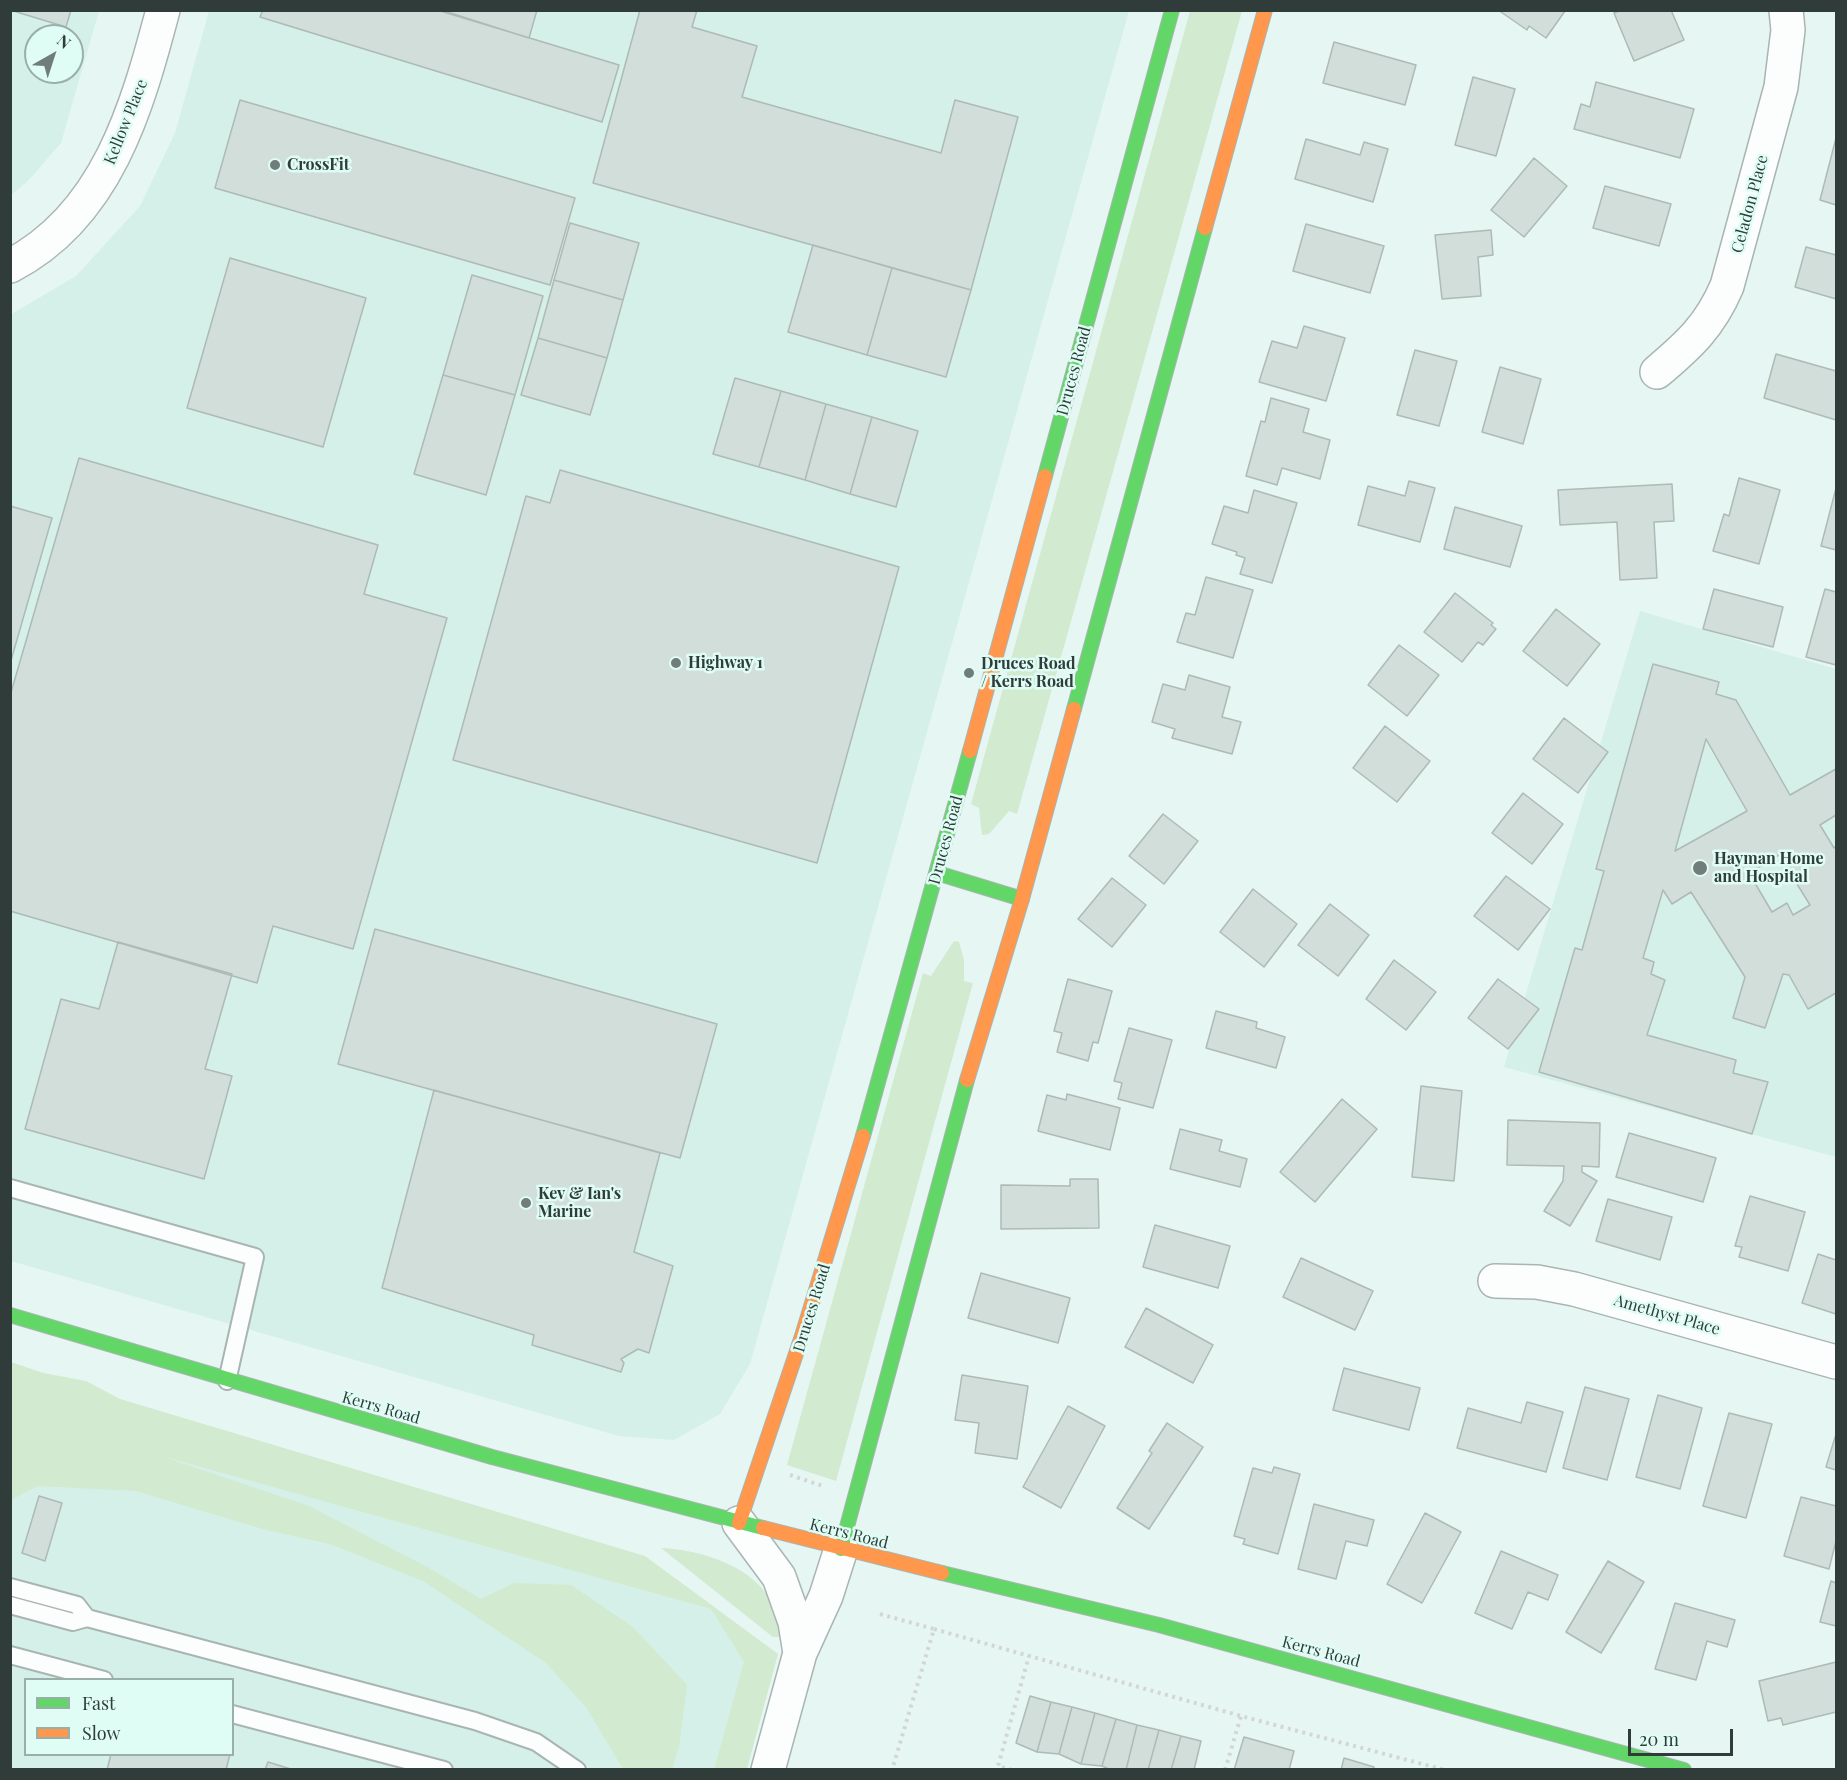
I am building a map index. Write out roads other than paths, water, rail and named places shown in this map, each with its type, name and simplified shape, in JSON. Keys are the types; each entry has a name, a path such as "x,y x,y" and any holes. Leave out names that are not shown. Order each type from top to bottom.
{"main road":[{"name":"Druces Road","path":"739,1523 787,1387 831,1248 937,873 1172,10"},
{"path":"841,1549 950,1137 1022,898 1264,10"},
{"path":"937,873 1022,898"},
{"name":"Kerrs Road","path":"10,1315 227,1381 739,1523 1159,1625 1684,1770"}],"street":[{"name":"Kellow Place","path":"10,266 58,233 88,200 114,160 134,110 163,10"},
{"name":"Celadon Place","path":"1657,372 1702,332 1716,311 1727,286 1781,87 1788,30 1786,10"},
{"name":"Amethyst Place","path":"1496,1281 1536,1282 1574,1289 1836,1362"},
{"path":"739,1523 779,1577 795,1622 800,1653"},
{"path":"768,1770 800,1653 825,1596 841,1549"}],"lane":[{"path":"10,1188 255,1257 227,1381"},
{"path":"10,1587 77,1605 87,1618"},
{"path":"10,1605 73,1622 87,1618 475,1721 536,1742 576,1770"},
{"path":"11,1655 97,1678"},
{"path":"234,1715 444,1770"}],"place":[{"name":"CrossFit","path":"275,165"},
{"name":"Highway 1","path":"676,663"},
{"name":"Druces Road / Kerrs Road","path":"969,673"},
{"name":"Hayman Home and Hospital","path":"1700,868"},
{"name":"Kev & Ian's Marine","path":"526,1203"}]}
